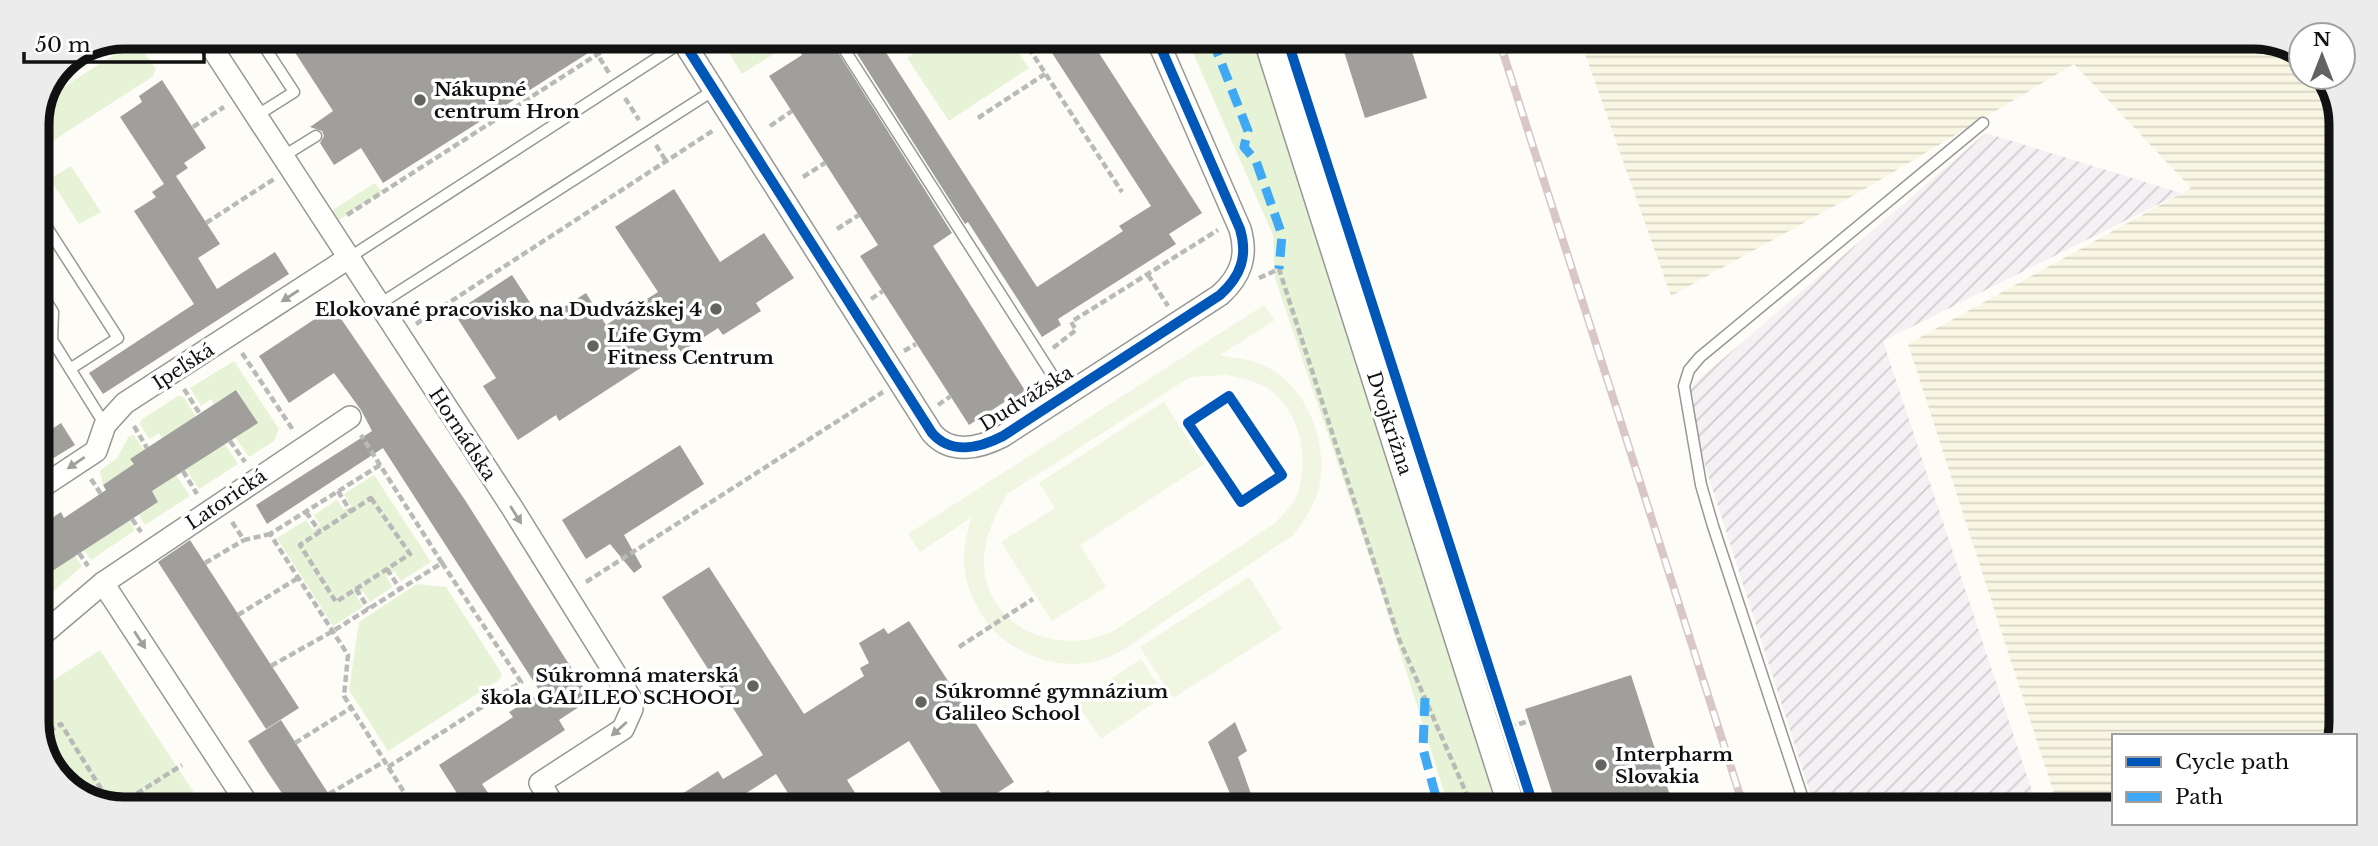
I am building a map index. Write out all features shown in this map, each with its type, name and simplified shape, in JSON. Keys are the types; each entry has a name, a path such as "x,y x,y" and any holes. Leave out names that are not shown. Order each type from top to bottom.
{"street":[{"name":"Hornádska","path":"213,49 256,116 280,167 327,228 511,506 631,699 632,709 623,729 540,783 549,797"},
{"name":"Dudvážska","path":"690,49 713,90 937,439 954,446 986,444 1178,322 1233,283 1241,268 1244,251 1240,229 1161,49"},
{"name":"Dvojkrížna","path":"1270,49 1508,797"},
{"name":"Ipeľská","path":"49,489 96,451 105,425 125,403 347,259"},
{"name":"Latorická","path":"49,626 95,575 354,424"},
{"path":"95,575 243,797"}],"lane":[{"path":"256,116 294,92 266,49"},
{"path":"347,259 669,49"},
{"path":"844,49 1065,395"},
{"path":"378,305 713,90"},
{"path":"1801,797 1701,485 1684,386 1689,370 1700,357 1983,123"},
{"path":"280,167 316,136"},
{"path":"49,231 118,338 70,369"},
{"path":"49,306 53,312 52,340 105,425"}],"path":[{"path":"327,228 596,52 605,49"},
{"path":"1029,49 1122,192"},
{"path":"596,52 611,76"},
{"path":"978,118 1045,74"},
{"path":"623,94 642,123"},
{"path":"193,127 231,103"},
{"path":"770,126 792,111"},
{"path":"398,335 732,118"},
{"path":"653,142 666,161"},
{"path":"803,177 825,163"},
{"path":"206,223 280,167"},
{"path":"837,229 859,215"},
{"path":"1060,342 1076,330 1071,322 1223,227"},
{"path":"1254,280 1279,269 1399,639 1468,797"},
{"path":"1148,275 1178,322"},
{"path":"241,351 294,431"},
{"path":"184,388 200,415"},
{"path":"586,582 888,388"},
{"path":"132,422 147,448"},
{"path":"329,794 387,764 521,682 354,424"},
{"path":"230,441 245,463"},
{"path":"205,563 244,540 270,534 380,465"},
{"path":"183,471 198,494"},
{"path":"88,475 101,494"},
{"path":"338,492 351,512"},
{"path":"371,498 410,554 336,602 300,545 351,512 371,498"},
{"path":"224,511 244,540"},
{"path":"306,512 320,532"},
{"path":"132,519 141,532"},
{"path":"49,522 51,526"},
{"path":"270,534 348,655 344,696 407,797"},
{"path":"79,553 95,575"},
{"path":"271,666 442,563"},
{"path":"387,569 400,589"},
{"path":"238,615 298,578"},
{"path":"356,589 369,609"},
{"path":"959,647 1034,599"},
{"path":"295,743 351,708"},
{"path":"1506,726 1529,721"},
{"path":"49,731 61,724 104,794"},
{"path":"132,797 182,765"},
{"path":"1042,797 1051,791"}],"shaded area":[{"path":"1583,49 2254,49 2269,50 2287,57 2287,91 2321,91 2329,119 2328,734 2112,734 2112,797 2055,797 1908,344 2191,188 2074,64 1858,193 1671,296"},
{"path":"1986,133 2181,193 1883,341 2034,797 1811,797 1682,394"}],"green space":[{"path":"123,49 142,49 156,69 152,77 49,143 50,109 57,91"},
{"path":"727,49 782,49 742,74"},
{"path":"920,49 1016,49 1029,68 949,121 907,58"},
{"path":"1191,49 1255,49 1458,678 1491,792 1490,797 1446,797 1381,591 1275,278 1273,235"},
{"path":"111,50 64,80 82,62"},
{"path":"71,166 101,212 79,224 50,179"},
{"path":"375,183 382,193 337,221 331,211"},
{"path":"1264,305 1275,320 1220,355 1252,361 1270,368 1298,393 1308,410 1320,446 1320,483 1313,504 1293,535 1118,652 1078,664 1043,660 1027,654 998,635 972,596 964,559 972,517 920,552 908,534","holes":["1225,375 1265,387 1281,400 1290,412 1300,440 1302,470 1296,498 1289,508 1275,523 1112,632 1073,641 1034,634 1017,625 1003,612 992,595 984,564 989,533 1007,494 1190,377"]},
{"path":"234,361 279,429 274,441 249,457 235,437 257,422 237,390 214,404 211,399 201,406 190,388"},
{"path":"178,396 184,397 196,417 162,439 159,433 149,439 140,424 141,420"},
{"path":"1164,402 1204,464 1080,545 1106,587 1052,621 1001,542 1055,508 1039,483"},
{"path":"134,435 144,450 131,459 138,470 115,484 112,479 103,485 100,471 117,458 129,436"},
{"path":"225,444 238,464 199,489 186,469"},
{"path":"176,475 190,496 145,525 139,515 158,502 152,491"},
{"path":"374,475 431,562 401,581 394,571 386,576 392,587 370,602 363,591 356,596 363,607 333,626 277,538 306,520 313,530 320,525 314,515 337,500 344,510 351,506 344,494"},
{"path":"129,521 135,530 91,560 84,550"},
{"path":"75,556 82,566 49,595 49,573"},
{"path":"1249,577 1282,629 1173,698 1140,647"},
{"path":"417,584 446,587 502,674 499,680 388,751 349,690 359,622"},
{"path":"100,650 197,797 114,796 91,789 74,778 59,760 50,737 49,683"},
{"path":"1141,659 1165,695 1101,739 1076,702"}],"building":[{"name":"Nákupné centrum Hron","path":"293,49 595,49 383,183 361,148 334,165 320,143 324,136 322,131 310,127 333,111"},
{"path":"798,49 836,49 952,233 933,246 1026,392 1008,404 1006,401 969,425 860,256 878,245 769,76 802,55"},
{"path":"854,49 888,49 885,51 1037,287 1123,231 1119,226 1151,206 1049,49 1096,49 1202,213 1169,234 1176,244 1058,319 1061,325 1042,337 968,222 965,224"},
{"path":"1343,49 1411,49 1427,98 1365,118"},
{"path":"162,80 206,148 184,163 188,168 176,176 220,244 198,258 217,289 275,252 289,274 103,394 89,373 194,304 134,211 156,197 152,192 164,184 120,117 142,102 139,96"},
{"path":"674,189 720,262 764,233 794,278 756,303 761,311 723,335 718,328 681,352 676,345 559,421 556,415 518,440 483,386 496,378 454,313 512,275 542,321 586,293 606,325 658,292 615,227"},
{"path":"333,307 465,500 591,699 559,720 565,730 482,784 491,797 459,797 439,765 513,717 509,712 541,693 383,448 267,524 256,505 372,431 361,410 334,373 289,403 259,356"},
{"path":"236,390 258,423 152,491 158,502 49,573 49,520 61,512 64,518 106,490 103,485 134,464 130,459"},
{"path":"61,423 75,445 49,461 49,431"},
{"path":"680,445 704,484 624,535 642,567 634,573 610,544 586,559 562,520"},
{"path":"190,540 299,708 266,729 158,562"},
{"path":"709,567 804,714 864,676 860,668 869,663 859,643 884,628 888,634 909,621 1014,782 991,797 944,797 909,741 847,780 858,797 790,797 776,774 740,797 677,797 718,771 723,779 763,755 662,597"},
{"name":"Interpharm Slovakia","path":"1631,675 1670,797 1553,797 1525,709"},
{"path":"281,720 331,797 285,797 248,741"},
{"path":"1235,722 1247,751 1238,757 1251,794 1231,796 1208,742"}],"railway":[{"path":"1502,49 1740,797"}],"marked path":[{"path":"1216,49 1248,131 1244,147 1256,161 1282,235 1279,269"},
{"path":"1425,698 1423,749 1436,797"}],"cycle path":[{"path":"688,49 932,433 940,440 957,447 985,444 1003,436 1220,295 1238,273 1243,257 1240,229 1161,49"},
{"path":"1290,49 1530,797"},
{"path":"1229,396 1282,475 1241,502 1188,423 1229,396"}],"place":[{"name":"Nákupné centrum Hron","path":"420,100"},
{"name":"Elokované pracovisko na Dudvážskej 4","path":"716,309"},
{"name":"Life Gym Fitness Centrum","path":"593,346"},
{"name":"Súkromná materská škola GALILEO SCHOOL","path":"753,686"},
{"name":"Súkromné gymnázium Galileo School","path":"921,702"},
{"name":"Interpharm Slovakia","path":"1601,765"}]}
